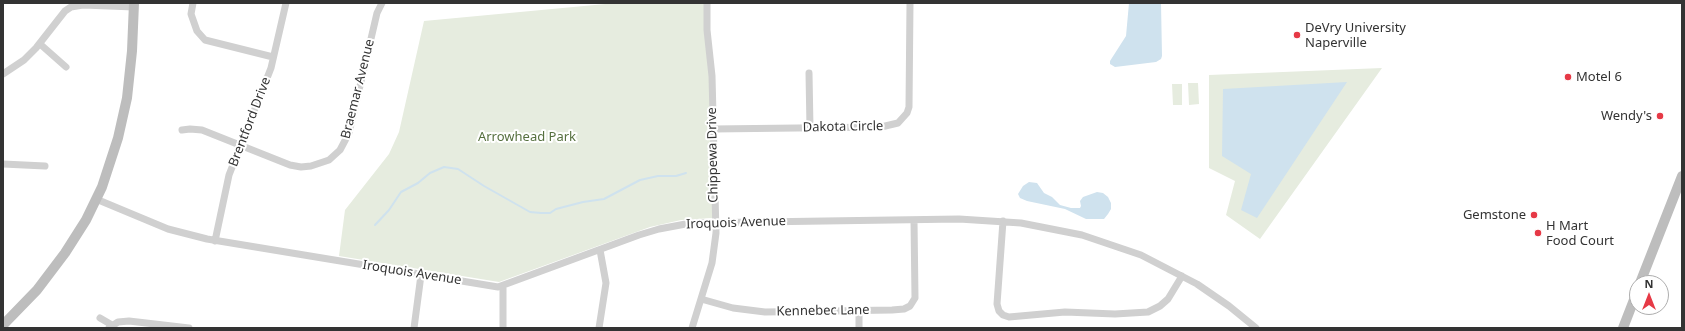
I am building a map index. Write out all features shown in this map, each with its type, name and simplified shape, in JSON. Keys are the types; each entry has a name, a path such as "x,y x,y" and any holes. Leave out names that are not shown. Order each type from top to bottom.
{"main road":[{"path":"3,325 37,290 56,266 80,230 96,199 112,158 127,98 132,51 134,5"},
{"path":"1643,275 1682,176"},
{"path":"1623,328 1629,313"}],"street":[{"path":"193,3 191,14 197,31 205,40 273,57"},
{"name":"Brentford Drive","path":"215,241 225,191 240,146 266,82 286,3"},
{"name":"Braemar Avenue","path":"182,130 202,130 290,165 301,167 320,164 329,160 340,150 349,133 377,13 382,3"},
{"name":"Chippewa Drive","path":"692,328 712,263 716,233 712,76 706,30 707,3"},
{"name":"Dakota Circle","path":"713,129 884,127 898,122 907,113 909,107 910,3"},
{"path":"3,74 24,60 40,44 70,5 134,5"},
{"path":"40,44 66,67"},
{"path":"809,74 810,128"},
{"path":"3,164 45,166"},
{"name":"Iroquois Avenue","path":"96,199 168,229 215,241 503,287 659,229 691,223 914,220 1003,221 1056,229 1097,239 1141,255 1182,276 1210,293 1256,328"},
{"name":"Kennebec Lane","path":"701,299 733,308 765,312 900,310 910,306 915,298 914,220"},
{"path":"1003,221 997,304 1000,311 1008,317 1072,312 1115,314 1148,312 1160,306 1168,298 1182,276"},
{"path":"599,328 606,283 600,250"},
{"path":"414,328 421,275"},
{"path":"503,287 503,328"},
{"path":"858,311 859,328"},
{"path":"100,318 111,327 118,322 129,321 189,328"}],"green space":[{"name":"Arrowhead Park","path":"616,3 706,3 710,65 714,218 681,220 650,227 499,282 339,256 345,210 389,154 399,132 424,21"},
{"path":"1382,68 1260,239 1226,215 1235,181 1209,168 1209,75"},
{"path":"1188,83 1198,83 1199,104 1189,105"},
{"path":"1172,84 1182,84 1182,105 1173,105"}],"water":[{"path":"1129,3 1161,3 1162,56 1161,59 1156,62 1115,67 1110,64 1110,61 1126,36"},
{"path":"1347,82 1257,218 1241,210 1251,174 1222,156 1223,89"},
{"path":"1029,182 1037,183 1044,193 1052,197 1060,205 1071,208 1080,208 1080,201 1083,197 1097,192 1103,193 1108,197 1111,203 1111,209 1104,219 1086,219 1065,209 1027,201 1020,198 1018,194 1023,186"}],"waterway":[{"path":"375,225 389,210 401,192 418,183 430,173 444,167 458,169 484,186 530,212 541,213 550,213 556,209 583,202 604,199 640,180 658,176 676,176 686,173"}],"place":[{"name":"DeVry University Naperville","path":"1297,35"},
{"name":"Motel 6","path":"1568,77"},
{"name":"Wendy's","path":"1660,116"},
{"name":"Gemstone","path":"1534,215"},
{"name":"H Mart Food Court","path":"1538,233"}]}
